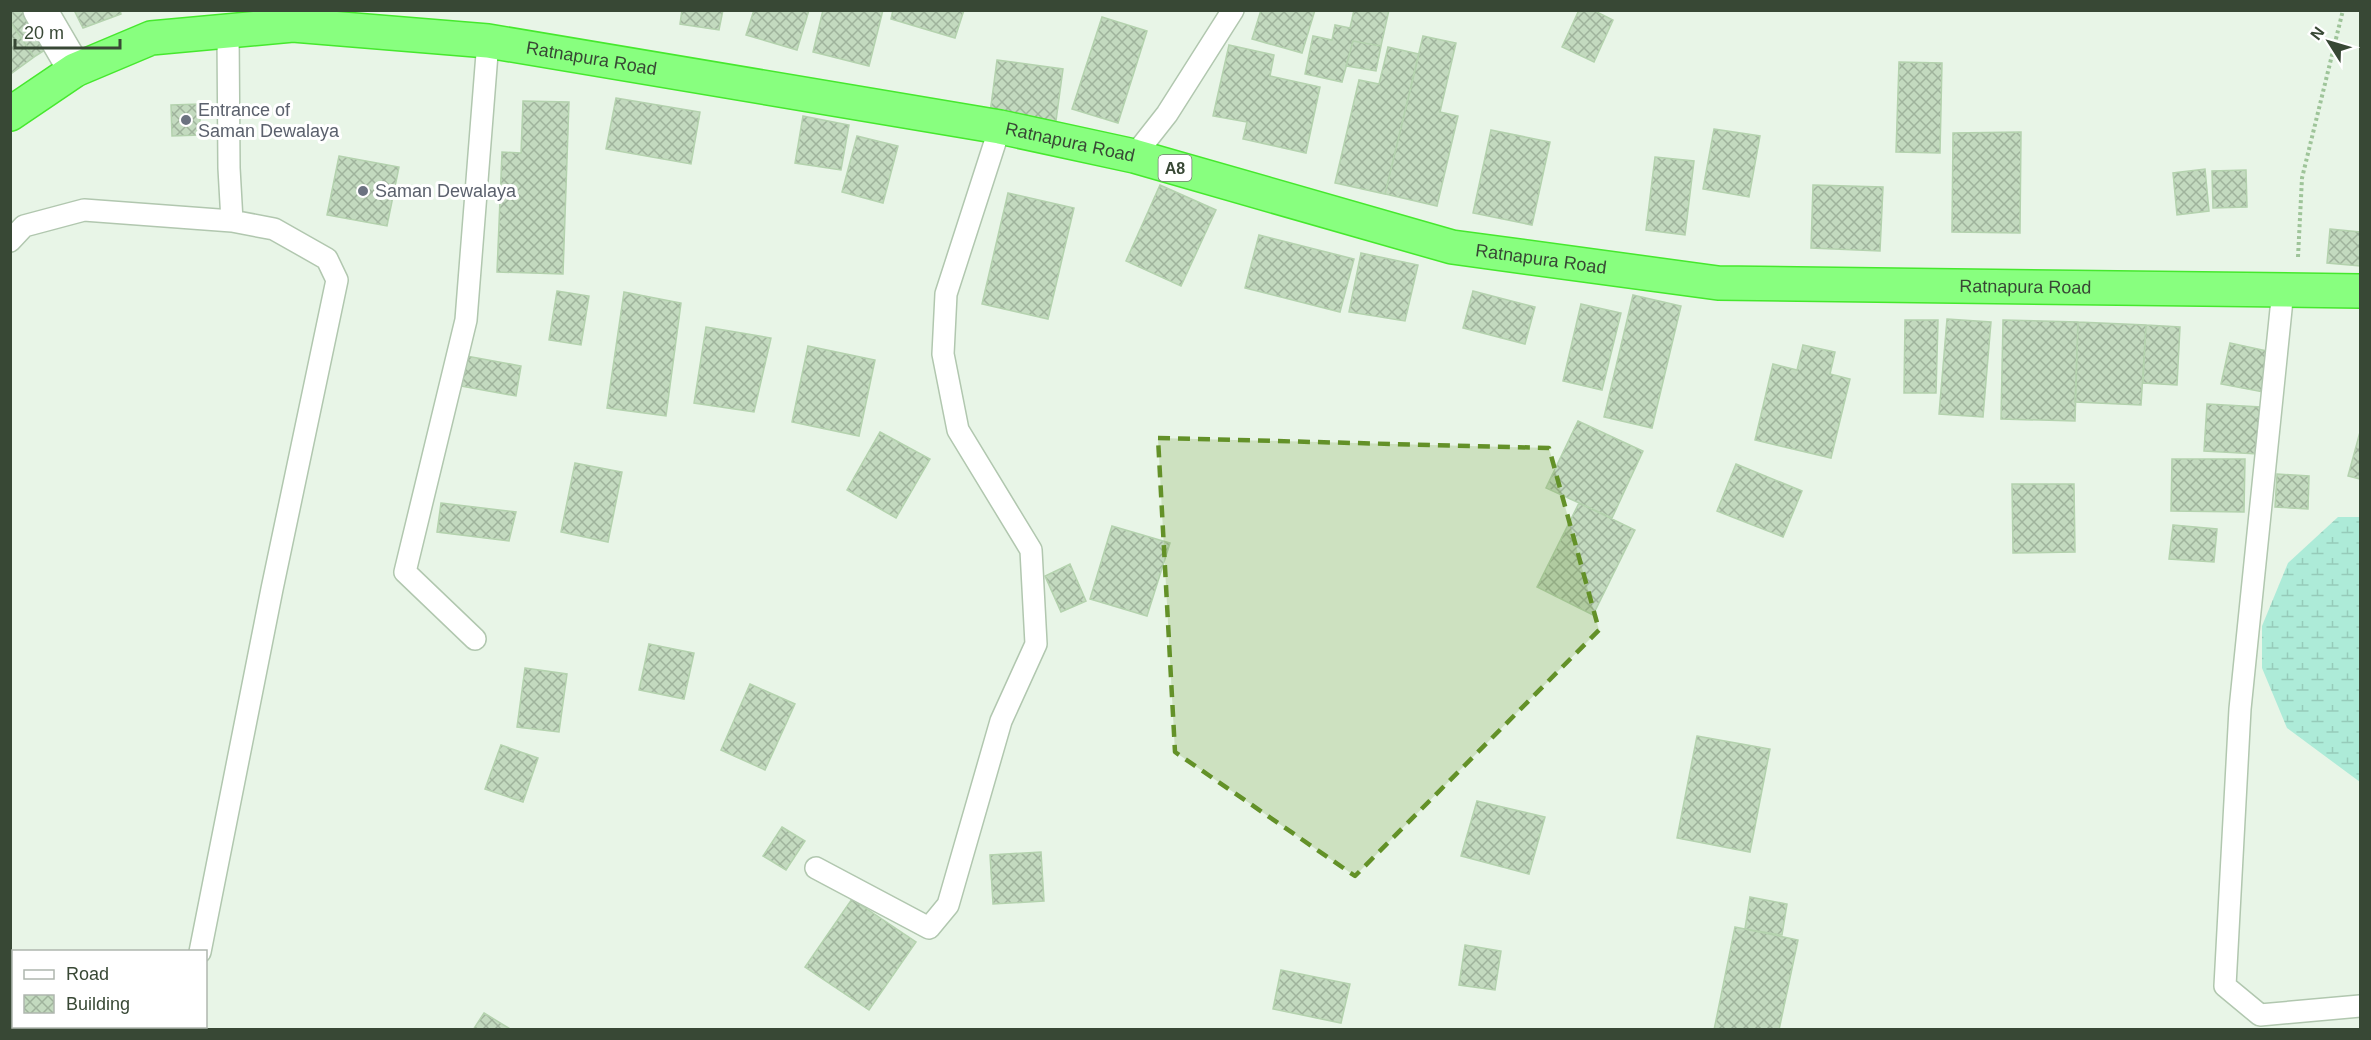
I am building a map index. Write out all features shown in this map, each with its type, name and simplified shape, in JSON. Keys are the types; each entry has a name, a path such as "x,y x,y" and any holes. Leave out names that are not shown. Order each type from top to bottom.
{"highway":[{"name":"Ratnapura Road","path":"10,114 75,70 151,38 293,25 488,41 1000,127 1134,156 1452,247 1718,283 2361,291"}],"street":[{"path":"40,10 75,70"}],"lane":[{"path":"1134,156 1167,114 1233,10"},
{"path":"228,31 229,168 232,221"},
{"path":"475,639 405,572 466,320 488,41"},
{"path":"816,868 929,928 948,905 1001,721 1036,644 1031,550 958,430 943,354 946,294 1000,127"},
{"path":"10,241 24,226 84,210 232,221 274,229 327,259 337,280 272,589 200,950"},
{"path":"2290,290 2240,709 2225,986 2260,1015 2361,1006"}],"path":[{"path":"2290,290 2301,178 2343,10"}],"highlighted area":[{"path":"1158,438 1549,448 1599,630 1355,876 1175,752"}],"green space":[{"path":"2338,517 2360,517 2360,782 2287,728 2262,668 2262,626 2288,563"}],"building":[{"path":"10,10 35,10 56,43 34,57 10,21"},
{"path":"74,10 120,10 121,14 83,28"},
{"path":"682,10 723,10 719,30 680,24"},
{"path":"754,10 809,10 797,50 746,35"},
{"path":"823,10 883,10 869,66 813,52"},
{"path":"893,10 964,10 955,38 891,19"},
{"path":"1261,10 1315,10 1302,53 1252,39"},
{"path":"1354,10 1389,10 1381,46 1353,41 1342,82 1305,74 1313,36 1332,40 1335,25 1350,28"},
{"path":"1579,10 1593,10 1613,20 1594,62 1562,47"},
{"path":"1102,17 1147,31 1118,123 1072,109"},
{"path":"10,21 34,57 12,73 10,71"},
{"path":"1423,36 1456,43 1440,112 1458,116 1437,206 1385,194"},
{"path":"1353,41 1381,46 1376,71 1346,66"},
{"path":"1229,45 1274,55 1270,76 1320,87 1306,153 1243,139 1247,122 1213,116"},
{"path":"1388,47 1419,54 1385,194 1335,183 1359,80 1379,84"},
{"path":"997,60 1063,69 1056,121 990,113"},
{"path":"1899,62 1942,63 1940,153 1896,152"},
{"path":"616,98 700,112 691,164 606,149"},
{"path":"523,101 569,102 563,274 497,272 502,152 521,153"},
{"name":"Entrance of Saman Dewalaya","path":"200,104 200,135 172,136 171,105"},
{"path":"803,116 849,125 841,170 795,163"},
{"path":"1714,129 1760,136 1749,197 1703,189"},
{"path":"1491,130 1550,142 1532,225 1473,213"},
{"path":"2021,132 2020,233 1952,232 1953,133"},
{"path":"857,136 898,146 883,203 842,192"},
{"name":"Saman Dewalaya","path":"339,156 399,167 387,226 327,215"},
{"path":"1655,157 1694,161 1685,235 1646,230"},
{"path":"2205,169 2209,211 2177,215 2173,173"},
{"path":"2246,170 2247,207 2213,208 2212,171"},
{"path":"1160,185 1216,210 1181,286 1126,261"},
{"path":"1813,185 1883,187 1880,251 1811,248"},
{"path":"1008,193 1074,208 1048,319 982,304"},
{"path":"2330,229 2360,232 2360,266 2327,263"},
{"path":"1259,235 1354,259 1340,312 1245,288"},
{"path":"1361,253 1418,265 1405,321 1349,312"},
{"path":"557,291 589,296 581,345 549,340"},
{"path":"1473,291 1535,307 1525,344 1463,328"},
{"path":"624,292 681,303 666,416 607,408"},
{"path":"1633,295 1681,306 1652,428 1604,417"},
{"path":"1581,304 1621,313 1602,390 1563,381"},
{"path":"1947,319 1991,322 1983,417 1939,414"},
{"path":"1905,320 1938,320 1936,393 1904,393"},
{"path":"2003,320 2078,322 2075,421 2001,419"},
{"path":"2078,322 2146,325 2141,405 2075,402"},
{"path":"2146,325 2180,327 2177,385 2143,383"},
{"path":"706,327 771,338 754,412 694,403"},
{"path":"2230,343 2272,352 2263,392 2221,384"},
{"path":"1803,345 1835,352 1830,374 1850,379 1831,458 1755,440 1773,364 1797,370"},
{"path":"808,346 875,360 859,436 792,422"},
{"path":"461,355 521,366 516,396 455,385"},
{"path":"2207,404 2261,407 2258,454 2204,451"},
{"path":"1578,421 1643,451 1612,518 1546,488"},
{"path":"880,432 930,459 896,518 847,490"},
{"path":"2360,432 2360,479 2348,476"},
{"path":"2172,459 2245,459 2244,512 2171,511"},
{"path":"575,463 622,472 608,542 561,532"},
{"path":"1736,464 1802,491 1783,537 1717,511"},
{"path":"2277,474 2309,476 2308,509 2275,507"},
{"path":"2012,484 2074,484 2075,552 2013,553"},
{"path":"441,503 516,512 509,541 437,532"},
{"path":"1579,503 1635,530 1593,615 1537,587"},
{"path":"2173,525 2217,529 2214,562 2169,559"},
{"path":"1112,526 1170,543 1147,616 1090,599"},
{"path":"1070,564 1086,601 1061,612 1045,576"},
{"path":"649,644 694,653 684,699 639,690"},
{"path":"525,668 567,674 559,732 517,727"},
{"path":"750,684 795,704 765,770 721,750"},
{"path":"1697,736 1770,749 1750,852 1677,838"},
{"path":"501,745 538,758 523,802 485,789"},
{"path":"1477,801 1545,817 1529,874 1461,856"},
{"path":"782,827 805,841 786,870 763,856"},
{"path":"1041,852 1044,901 993,904 990,855"},
{"path":"1750,897 1787,904 1782,935 1745,929"},
{"path":"852,899 916,942 869,1010 805,967"},
{"path":"1735,927 1798,940 1779,1030 1714,1030"},
{"path":"1465,945 1501,951 1495,990 1459,985"},
{"path":"1281,970 1350,984 1341,1023 1273,1009"},
{"path":"484,1013 512,1030 473,1030"}],"place":[{"name":"Entrance of Saman Dewalaya","path":"186,120"},
{"name":"Saman Dewalaya","path":"363,191"}]}
